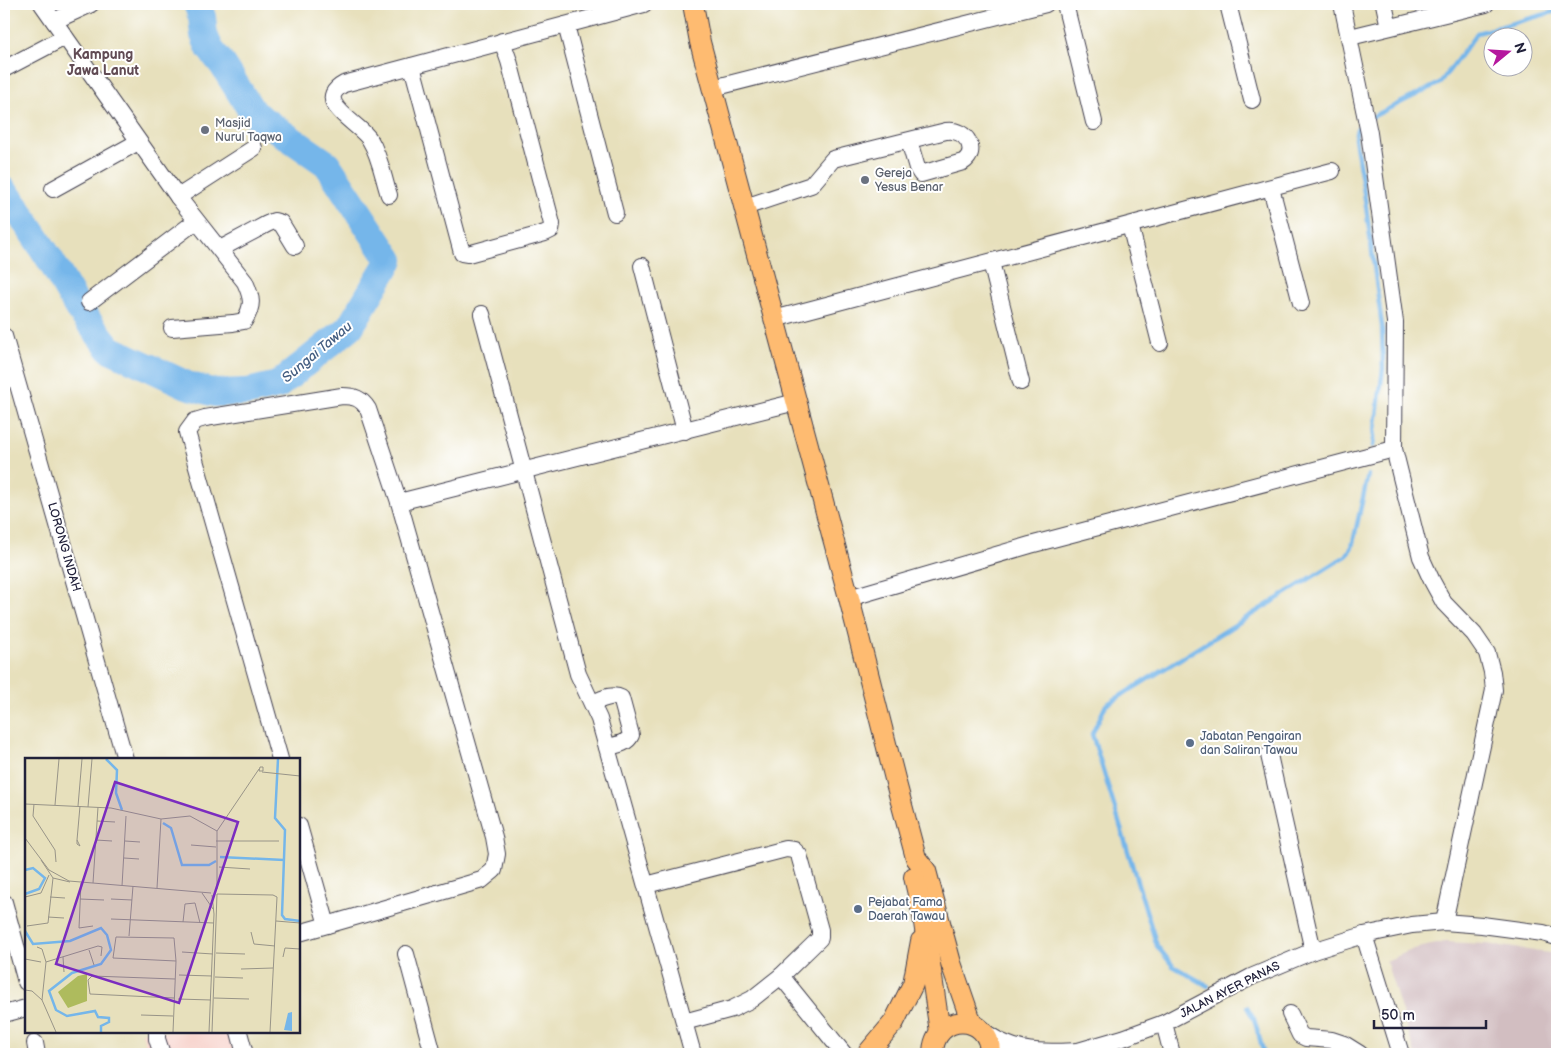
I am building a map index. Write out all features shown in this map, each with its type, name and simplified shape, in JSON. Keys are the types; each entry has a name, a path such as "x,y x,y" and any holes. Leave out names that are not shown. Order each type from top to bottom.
{"main road":[{"path":"693,4 700,42 849,598 916,858 926,872 952,963 976,1026 987,1037 990,1054"},
{"path":"916,858 914,875 923,916 933,1046"},
{"path":"867,1054 894,1022 913,984 918,965 923,916"},
{"path":"933,1046 949,1025 960,1022 976,1026"}],"street":[{"path":"42,4 178,197 245,282 251,296 250,311 244,320 233,323 172,328"},
{"path":"54,21 91,4"},
{"path":"389,195 370,138 361,128 338,110 332,95 336,88 344,84 644,4"},
{"path":"713,88 1046,4"},
{"path":"1064,4 1094,122"},
{"path":"1228,4 1252,100"},
{"path":"1342,4 1368,133 1394,322 1394,449 1421,557 1444,603 1474,634 1487,653 1492,672 1494,690 1444,922"},
{"path":"1384,4 1389,27"},
{"path":"1350,37 1486,4"},
{"path":"566,25 615,213"},
{"path":"4,69 65,38"},
{"path":"412,66 462,253 468,254 551,230 552,224 502,41"},
{"path":"744,207 811,186 833,159 909,140"},
{"path":"53,189 138,142"},
{"path":"178,197 254,148"},
{"path":"774,319 1332,171"},
{"path":"1270,188 1301,303"},
{"path":"89,302 196,221"},
{"path":"220,249 274,221 281,223 295,246"},
{"path":"1130,226 1160,343"},
{"path":"991,262 1021,382"},
{"path":"642,266 685,431"},
{"path":"482,314 578,674 599,719 693,1054"},
{"name":"LORONG INDAH","path":"4,336 125,758"},
{"path":"280,758 188,432 195,421 205,418 342,396 353,396 363,401 368,408 399,502 497,854 494,870 482,880 300,933"},
{"path":"399,502 796,402"},
{"path":"849,598 1030,545 1394,449"},
{"path":"592,703 612,696 621,698 631,735 626,742 607,747"},
{"path":"1269,755 1313,951"},
{"path":"300,830 327,925"},
{"path":"646,885 786,849 794,850 799,854 820,930 820,938 781,976 752,999 732,1009 684,1022"},
{"path":"4,902 25,978"},
{"name":"JALAN AYER PANAS","path":"976,1026 1003,1043 1018,1048 1038,1052 1075,1052 1123,1038 1164,1023 1251,976 1313,951 1364,935 1412,925 1444,922 1543,933 1557,937"},
{"path":"1364,935 1401,1054"},
{"path":"406,954 433,1054"},
{"path":"781,976 844,1054"},
{"path":"4,1014 25,1008"},
{"path":"1290,1014 1300,1035 1306,1038 1332,1040 1344,1044 1360,1054"},
{"path":"1164,1023 1172,1054"},
{"path":"157,1033 162,1054"},
{"path":"238,1033 245,1054"}],"shaded area":[{"path":"1444,942 1486,944 1557,954 1557,1054 1415,1054 1386,961 1414,949"},
{"path":"142,1033 228,1033 234,1054 148,1054"}],"waterway":[{"name":"Sungai Tawau","path":"4,191 51,261 78,308 110,349 187,385 215,393 248,392 278,385 350,327 390,260 327,164 253,113 223,65 210,49 204,35 202,17 197,4"},
{"path":"1370,118 1440,83 1477,33 1557,11"},
{"path":"1364,122 1357,129 1355,138 1382,326 1383,369 1373,446"},
{"path":"1208,986 1173,966 1157,946 1092,734 1106,705 1346,556 1352,547 1368,475"},
{"path":"1247,1007 1254,1019 1264,1054"}],"place":[{"name":"Masjid Nurul Taqwa","path":"205,130"},
{"name":"Gereja Yesus Benar","path":"865,180"},
{"name":"Jabatan Pengairan dan Saliran Tawau","path":"1190,743"},
{"name":"Pejabat Fama Daerah Tawau","path":"858,909"}],"district":[{"name":"Kampung Jawa Lanut","path":"103,62"}]}
